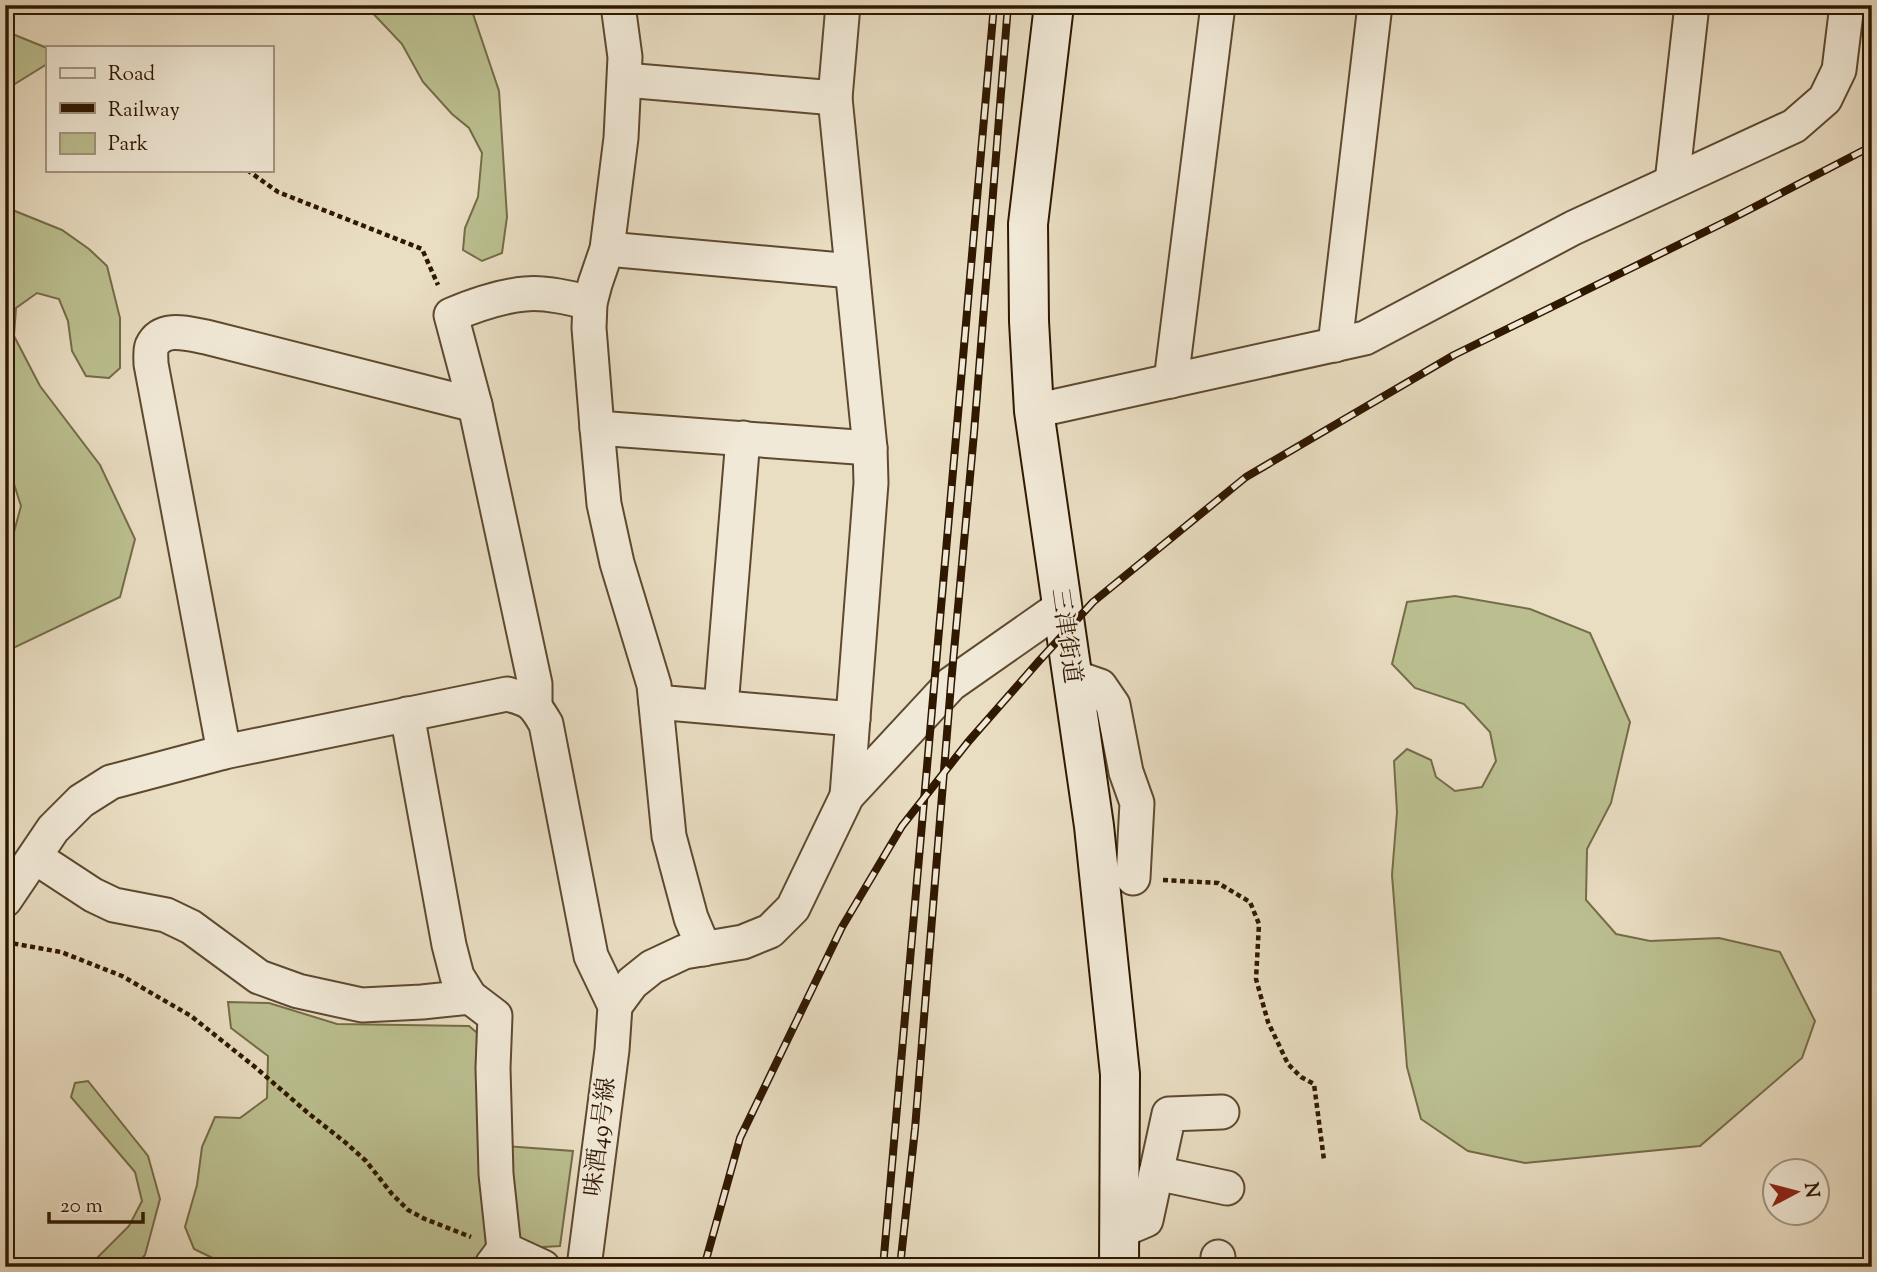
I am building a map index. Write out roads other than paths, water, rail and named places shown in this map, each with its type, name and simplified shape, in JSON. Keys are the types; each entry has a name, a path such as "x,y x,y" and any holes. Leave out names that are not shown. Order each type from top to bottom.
{"street":[{"path":"618,5 625,57 621,138 607,248 590,303 589,328 597,428 604,504 617,563 654,685 669,836 691,918 704,949"},
{"path":"844,5 835,98 870,447 871,483 847,796"},
{"name":"三津街道","path":"1054,5 1028,224 1028,321 1034,411 1094,826 1120,1074 1120,1249"},
{"path":"1171,381 1218,5"},
{"path":"1335,345 1375,5"},
{"path":"1672,182 1692,5"},
{"path":"1034,411 1366,338 1573,228 1794,126 1825,99 1839,70 1847,5"},
{"path":"625,80 835,98"},
{"path":"607,248 852,271"},
{"path":"590,303 566,297 528,293 500,298 451,315 475,404 535,684 535,705 545,724 591,956 615,1006 632,983 652,967 684,952 744,942 770,932 793,908 847,796 951,684 1061,607"},
{"path":"224,752 151,364 152,347 161,335 176,332 206,337 475,404"},
{"path":"597,428 870,447"},
{"path":"721,707 743,438"},
{"path":"1071,676 1100,686 1113,705 1126,772 1137,803 1133,878"},
{"path":"5,900 53,829 81,801 111,782 224,752 507,694 522,697 535,705"},
{"path":"656,702 853,719"},
{"path":"407,714 457,976 470,998 495,1016 493,1068 497,1258 543,1267"},
{"path":"35,857 93,895 114,905 166,915 191,927 259,977 298,991 362,1004 470,998"},
{"name":"味酒49号線","path":"584,1267 612,1050 615,1006"},
{"path":"1120,1249 1146,1220 1169,1114 1222,1112"},
{"path":"1156,1173 1227,1188"}],"railway":[{"path":"883,1267 994,5"},
{"path":"900,1267 915,1129 1008,5"},
{"path":"704,1267 740,1138 842,927 902,826 968,742 1093,602 1246,477 1454,355 1731,219 1872,146"}]}
